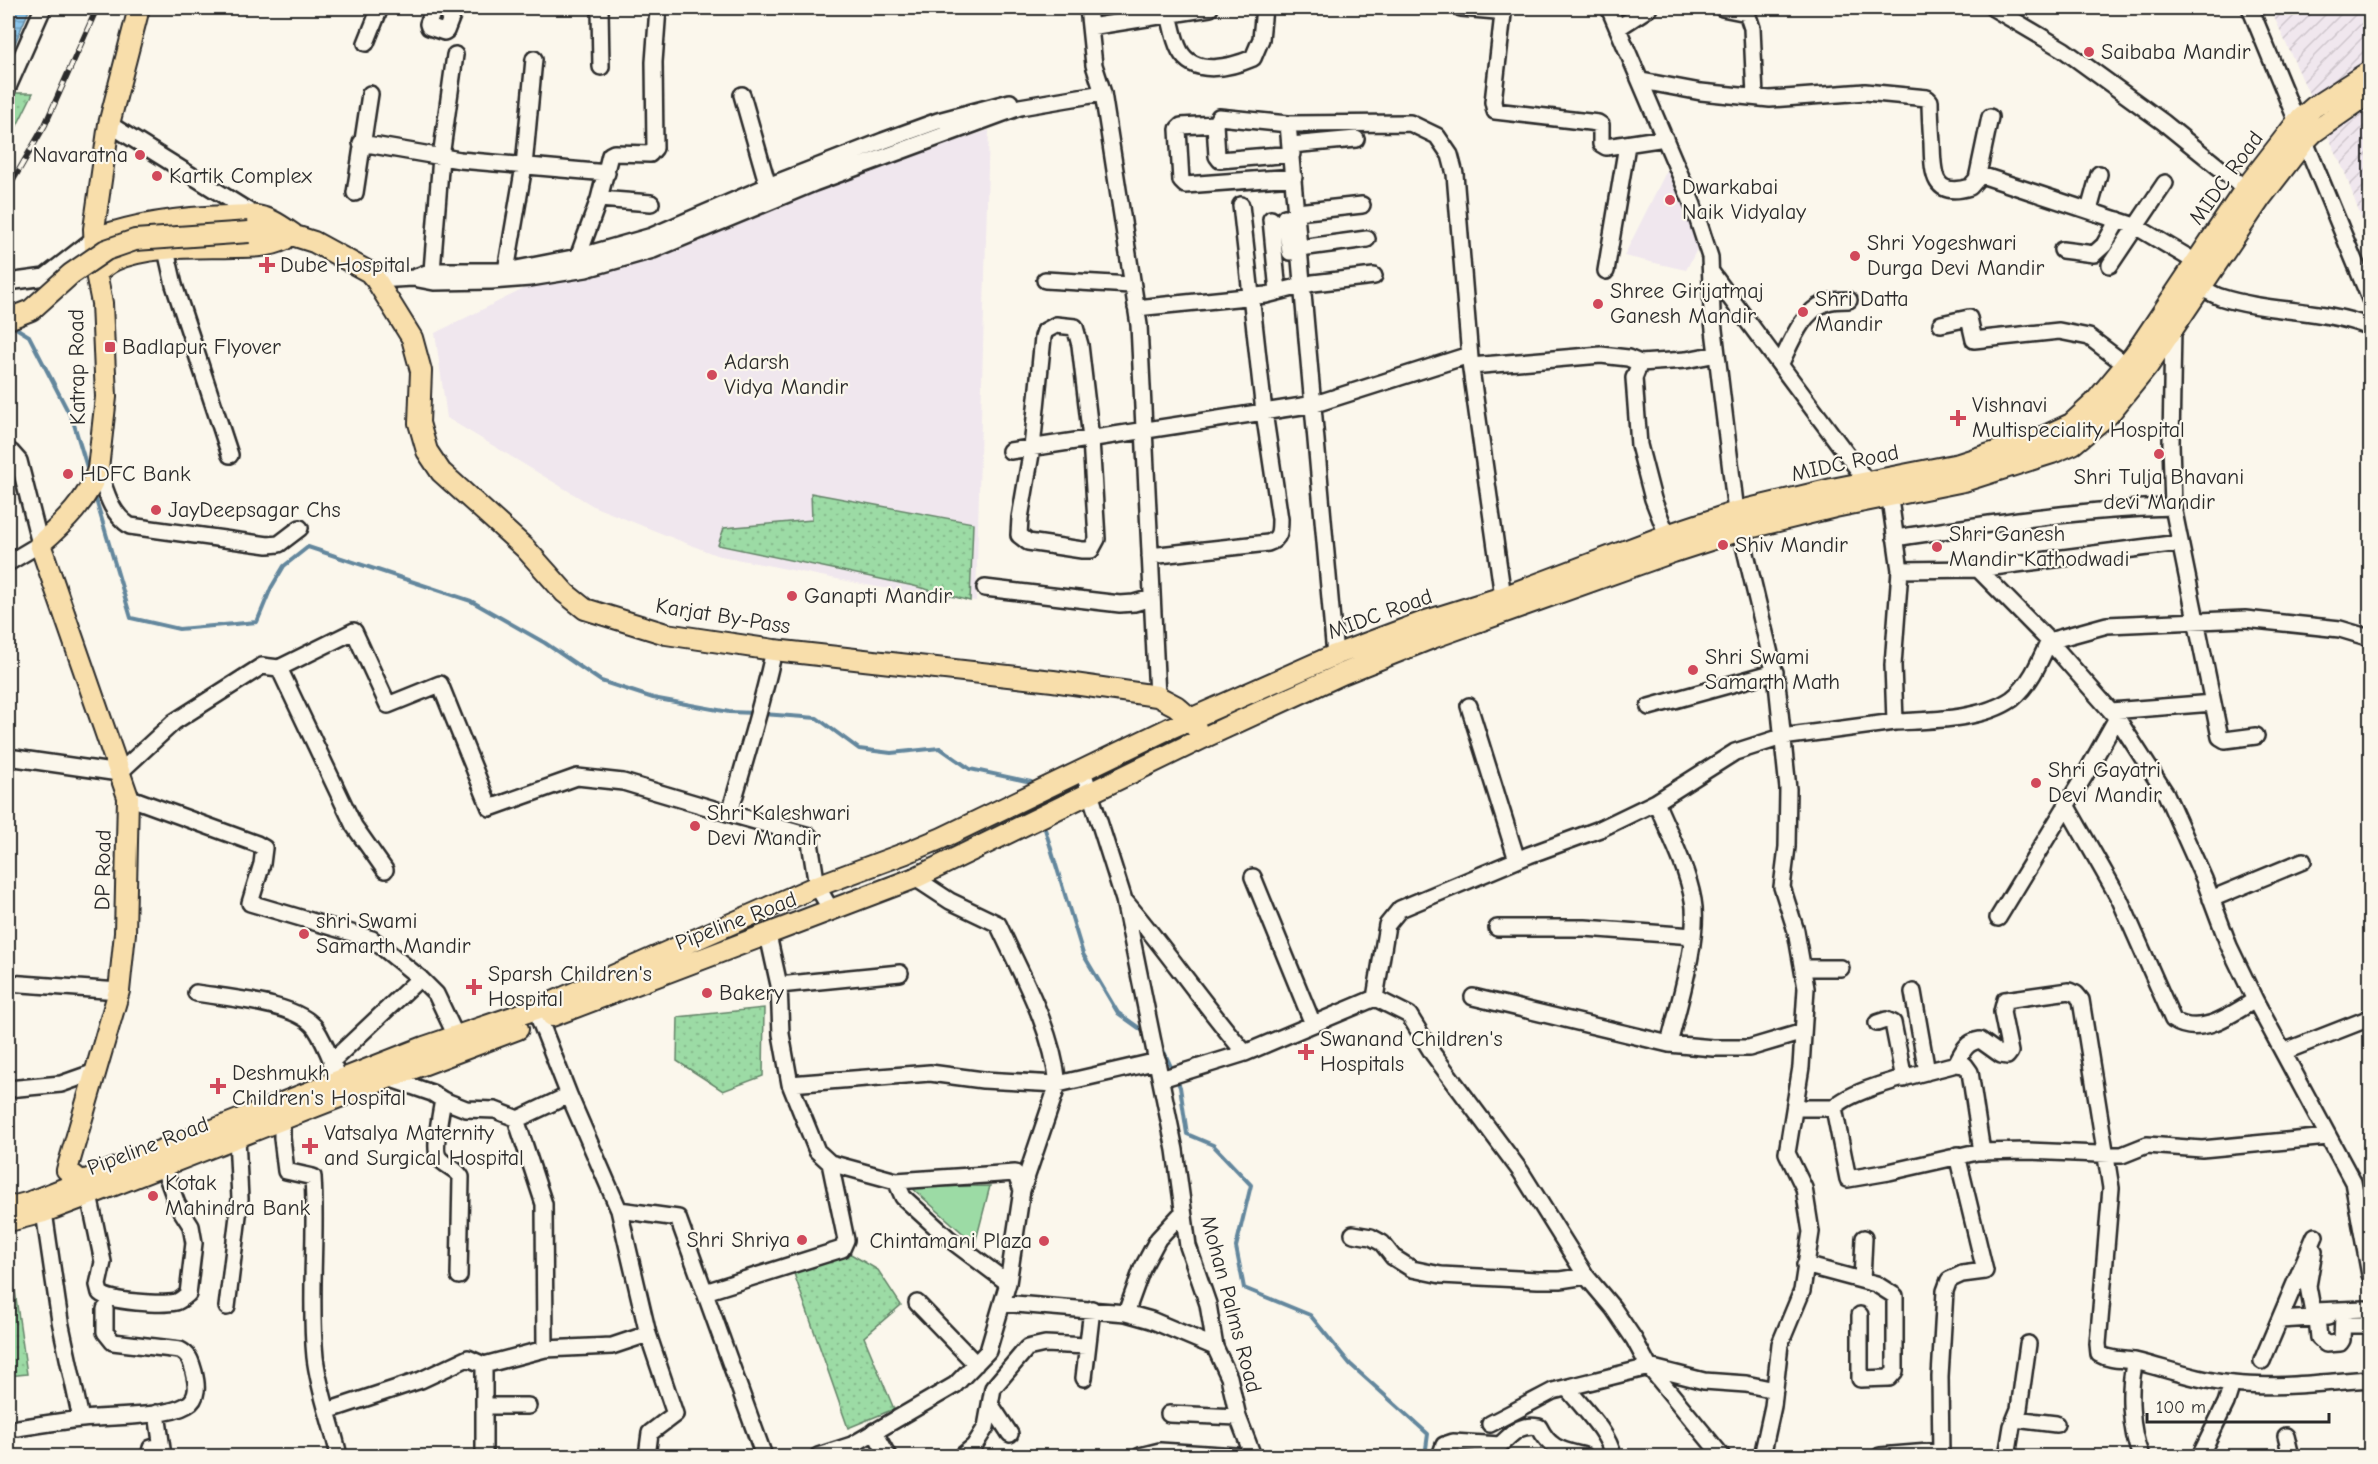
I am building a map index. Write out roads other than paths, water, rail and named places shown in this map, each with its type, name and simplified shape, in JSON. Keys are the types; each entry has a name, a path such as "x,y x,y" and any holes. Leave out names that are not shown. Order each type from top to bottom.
{"main road":[{"name":"Katrap Road","path":"40,544 74,510 97,473 106,397 102,303 96,273 97,206 109,124 140,8"},
{"name":"MIDC Road","path":"1192,720 1335,655 1426,621 1503,597 1666,535 1738,521 1835,507 2045,436 2071,424 2095,402 2192,283 2252,194 2296,122 2314,107 2370,71"},
{"name":"MIDC Road","path":"1201,739 1342,674 1673,552 1738,521 1832,489 1868,483 1889,488 1964,481 2073,444 2109,414 2148,366 2173,328 2192,283 2196,262 2252,194 2314,132 2370,93"},
{"path":"95,238 116,230 204,216 252,224"},
{"name":"Karjat By-Pass","path":"252,224 314,242 369,272 376,280 412,338 421,371 419,423 427,451 441,472 525,549 565,593 585,609 666,634 774,650 1053,681 1156,696 1176,706 1192,720 1201,739"},
{"path":"8,319 32,310 71,274 106,250 135,240 252,224"},
{"path":"96,273 113,260 166,250 275,245 295,236"},
{"name":"DP Road","path":"40,544 128,797 125,933 119,990 95,1072 79,1182"},
{"name":"Pipeline Road","path":"8,1209 456,1036 542,1007 817,886 906,853 1192,720"},
{"name":"Pipeline Road","path":"8,1221 44,1212 79,1182 163,1166 915,878 1201,739"},
{"path":"44,1212 57,1190"}],"street":[{"path":"8,87 43,8"},
{"path":"366,44 380,8"},
{"path":"434,8 429,27 444,32 446,32 454,8"},
{"path":"600,8 601,67"},
{"path":"579,263 612,154 650,154 655,148 654,62 658,8"},
{"path":"1088,8 1094,65 1101,88 1139,325 1156,696"},
{"path":"1090,27 1128,14 1169,14 1210,8"},
{"path":"1169,14 1180,52 1204,67 1221,68 1253,58 1261,39 1264,8"},
{"path":"1461,8 1496,11 1503,14 1493,102 1495,111 1598,123 1601,125 1601,144 1603,146 1627,145 1665,138"},
{"path":"1609,8 1693,205 1710,257 1712,314 1738,521 1775,672 1788,789 1787,847 1782,887 1796,930 1806,988 1796,1108 1787,1153 1804,1188 1810,1232 1802,1291 1780,1344 1775,1390 1762,1456"},
{"path":"1618,28 1649,8"},
{"path":"1722,8 1747,13 1752,28 1755,97"},
{"path":"1993,8 2064,50 2163,123 2252,194"},
{"path":"2250,8 2370,299"},
{"path":"432,270 441,157 454,55"},
{"path":"506,271 524,166 534,59"},
{"path":"1642,81 1679,89 1770,99 1865,92 1927,98 1930,101 1934,178 1944,188 1957,190 1974,184 1990,117"},
{"path":"376,280 413,278 434,282 530,278 652,236 768,186 938,121 975,110 1101,88"},
{"path":"413,278 432,270 506,271 579,263 653,250 814,183 1020,107 1101,88"},
{"path":"355,193 370,94"},
{"path":"742,95 768,186"},
{"path":"1356,139 1217,159 1215,124 1219,117 1288,124 1410,123 1437,136 1450,155 1455,174 1470,362"},
{"path":"109,124 195,176 252,224"},
{"path":"1215,124 1178,127 1181,181 1185,185 1294,177"},
{"path":"1277,288 1294,177 1288,124"},
{"path":"362,143 441,157 606,173"},
{"path":"1606,271 1627,145"},
{"path":"1978,174 2135,226 2196,262"},
{"path":"2090,210 2099,174"},
{"path":"2110,265 2165,183"},
{"path":"600,199 651,203"},
{"path":"1149,556 1268,543 1278,538 1280,519 1264,412 1241,205"},
{"path":"1287,219 1362,205"},
{"path":"1287,219 1296,245 1297,270 1303,286 1335,655"},
{"path":"2062,250 2094,254 2104,245 2118,220"},
{"path":"8,282 45,277 95,238"},
{"path":"1296,245 1367,239"},
{"path":"166,250 174,285 230,455"},
{"path":"1136,308 1251,295 1293,281 1297,270"},
{"path":"1711,272 1868,483"},
{"path":"1277,288 1374,276"},
{"path":"1045,280 1131,285"},
{"path":"2192,283 2219,296 2246,303 2303,310 2357,321 2370,327"},
{"path":"1780,365 1801,324 1812,311 1826,302 1849,300"},
{"path":"1941,324 1969,318 1974,340 2059,331 2089,337 2126,365"},
{"path":"1056,325 1072,325 1077,330 1091,439 1097,539 1091,550 1028,542 1019,535 1032,448 1043,337 1045,331 1056,325"},
{"path":"2173,328 2173,507 2180,543 2220,736 2225,740 2256,736"},
{"path":"1470,362 1601,355 1628,358 1640,363 1686,360 1717,354"},
{"path":"1010,451 1315,404 1469,355 1503,597"},
{"path":"1640,363 1634,378 1639,445 1653,499 1666,535"},
{"path":"8,452 11,452 19,461 40,544"},
{"path":"97,473 111,507 116,515 130,526 268,545 279,544 300,528"},
{"path":"1889,488 1900,570 1893,665 1895,722"},
{"path":"1895,538 2067,513 2117,508 2173,507"},
{"path":"1900,570 1978,569 2180,543"},
{"name":"Katrap Road","path":"8,563 40,544"},
{"path":"1978,569 2049,641 2114,714 2166,794 2229,946 2255,1000 2353,1182 2370,1275"},
{"path":"985,588 1120,604 1152,598"},
{"path":"1375,998 1387,925 1400,909 1517,860 1600,829 1656,802 1735,752 1782,737 1895,722 1940,720 1982,712 2012,699 2034,673 2049,641 2108,625 2245,618 2340,629 2370,638"},
{"path":"8,757 119,773 174,722 262,666 279,668 354,631 388,705 440,684 490,808 577,777 623,782 809,836 817,886 831,910"},
{"path":"734,815 731,809 765,695 774,650"},
{"path":"279,668 354,826 385,870"},
{"path":"1649,707 1775,672"},
{"path":"2114,714 2213,703"},
{"path":"1468,706 1517,860"},
{"path":"1998,918 2066,805 2114,714"},
{"path":"1083,771 1124,900 1174,960 1214,1017 1245,1053"},
{"path":"128,797 264,848 264,856 250,903 372,939 420,978 435,994 444,1007 456,1036"},
{"path":"1656,802 1693,899 1695,916 1693,936 1669,1044"},
{"path":"2066,805 2120,900 2173,1020 2181,1026 2202,1027 2227,1017 2255,1000"},
{"path":"2211,899 2303,861"},
{"path":"818,1456 852,1444 955,1385 988,1351 1008,1283 1022,1190 1058,1084 1056,1065 1037,1010 998,924 950,901 915,878"},
{"path":"1253,878 1313,1024"},
{"name":"Mohan Palms Road","path":"1124,900 1157,1058 1166,1078 1188,1246 1208,1304 1215,1347 1229,1377 1238,1417 1253,1456"},
{"path":"1497,928 1586,928 1693,936"},
{"path":"768,935 779,985 781,1034 790,1084 817,1151 830,1163 896,1181 1015,1173 1022,1190"},
{"path":"1803,968 1841,968"},
{"path":"779,985 900,973"},
{"path":"331,1062 420,978"},
{"path":"8,983 119,990"},
{"path":"1956,1064 1966,1045 1973,1041 1980,1040 2001,1055 2007,1056 2010,1052 2002,1012 2005,1000 2069,991 2081,1000 2111,1188 2099,1354 2105,1357 2136,1361 2183,1375 2232,1384 2263,1386 2370,1379"},
{"path":"1913,992 1927,1072"},
{"path":"196,993 283,1008 303,1016 315,1028 340,1080"},
{"path":"1473,996 1669,1044 1749,1048 1803,1032"},
{"path":"1166,1078 1245,1053 1375,998 1409,1014 1433,1054 1521,1172 1586,1276 1618,1316 1649,1367 1722,1456"},
{"path":"1877,1023 1886,1020 1893,1023 1904,1079"},
{"path":"540,1021 619,1210 648,1334 675,1414 650,1432 647,1456"},
{"path":"2283,1052 2370,1021"},
{"path":"790,1084 930,1073 983,1080 1058,1084 1157,1058"},
{"path":"1796,1108 1834,1108 1840,1101 1863,1091 1956,1064 1965,1065 1970,1072 1982,1152"},
{"path":"8,1089 54,1085 95,1072"},
{"path":"388,1078 432,1093 466,1109 495,1110 518,1119 569,1095"},
{"path":"443,1100 436,1151 441,1160 458,1172 461,1177 459,1276"},
{"path":"1834,1108 1848,1179 1889,1172 1957,1155 1982,1152 2028,1150 2122,1155 2147,1145 2202,1149 2328,1137"},
{"path":"282,1119 286,1171 313,1177 312,1319 317,1368 339,1456"},
{"path":"518,1119 544,1204 545,1349"},
{"path":"227,1307 240,1200 237,1137"},
{"path":"1880,1456 1941,1454 1941,1377 1945,1291 1949,1280 1962,1274 1985,1271 1957,1155"},
{"path":"705,1292 842,1249 846,1240 830,1163"},
{"path":"79,1182 103,1262 98,1286 100,1293 110,1298 163,1304 178,1301 188,1294 194,1243 191,1226 177,1204 163,1166"},
{"path":"896,1181 903,1197 948,1238 1008,1283"},
{"path":"619,1210 678,1218 764,1456"},
{"path":"44,1212 60,1321 81,1419"},
{"path":"1126,1313 1142,1269 1158,1239 1183,1212"},
{"path":"1353,1234 1371,1237 1382,1243 1392,1257 1412,1269 1441,1275 1538,1280 1586,1276"},
{"path":"2262,1361 2315,1236 2308,1296 2310,1305 2314,1311 2331,1317 2370,1325"},
{"path":"1862,1280 1864,1238"},
{"path":"1806,1265 1882,1287 1894,1296 1895,1371 1889,1378 1860,1378 1860,1316"},
{"path":"917,1303 976,1364"},
{"path":"1002,1303 1126,1313 1151,1320 1215,1347"},
{"path":"1084,1378 1092,1309"},
{"path":"18,1428 81,1419 169,1412 186,1406 193,1400 197,1385 190,1358 180,1350 112,1342 105,1332 105,1310"},
{"path":"2280,1320 2368,1312"},
{"path":"327,1411 421,1380 468,1359 484,1365 545,1349 612,1346 648,1334"},
{"path":"962,1456 974,1446 986,1427 992,1405 993,1388 1027,1348 1045,1344 1087,1346"},
{"path":"2007,1456 2012,1426 2019,1409 2028,1344"},
{"path":"2136,1361 2131,1378 2130,1395 2134,1441 2141,1456"},
{"path":"484,1365 484,1456"},
{"path":"1490,1424 1553,1391 1649,1367 1704,1381 1746,1384 1775,1390"},
{"path":"2200,1456 2226,1403 2232,1384"},
{"path":"1567,1388 1594,1421 1612,1449 1613,1456"},
{"path":"992,1405 1010,1434"},
{"path":"485,1406 528,1406"},
{"path":"157,1413 158,1453"},
{"path":"1169,1414 1238,1417"},
{"path":"2016,1419 2056,1424"},
{"path":"1440,1456 1444,1445 1453,1442 1500,1444 1528,1425 1539,1427 1548,1450 1556,1449 1584,1456"},
{"path":"874,1431 888,1456"},
{"path":"2286,1436 2291,1456"},
{"path":"1140,1456 1160,1451 1237,1456"}],"water":[{"path":"8,8 30,8 8,59"}],"waterway":[{"path":"11,325 29,336 73,421 89,474"},
{"path":"94,493 131,618 179,629 257,622 271,588 284,566 308,547 471,601 545,643 601,681 653,698 729,712 756,713"},
{"path":"763,714 817,718 859,749 891,753 940,748 970,769 1031,782"},
{"path":"1045,829 1083,954 1118,1013 1146,1033"},
{"path":"1160,1043 1173,1071"},
{"path":"1176,1078 1180,1087 1187,1134 1213,1145 1251,1185 1236,1247 1244,1288 1310,1315 1350,1364 1428,1434 1425,1456"}],"railway":[{"path":"8,189 45,125 97,8"}],"place":[{"name":"Saibaba Mandir","path":"2089,52"},
{"name":"Navaratna","path":"140,155"},
{"name":"Kartik Complex","path":"157,176"},
{"name":"Dwarkabai Naik Vidyalay","path":"1670,200"},
{"name":"Shri Yogeshwari Durga Devi Mandir","path":"1855,256"},
{"name":"Dube Hospital","path":"267,265"},
{"name":"Shree Girijatmaj Ganesh Mandir","path":"1598,304"},
{"name":"Shri Datta Mandir","path":"1803,312"},
{"name":"Badlapur Flyover","path":"110,347"},
{"name":"Adarsh Vidya Mandir","path":"712,375"},
{"name":"Vishnavi Multispeciality Hospital","path":"1958,418"},
{"name":"Shri Tulja Bhavani devi Mandir","path":"2159,454"},
{"name":"HDFC Bank","path":"68,474"},
{"name":"JayDeepsagar Chs","path":"156,510"},
{"name":"Shiv Mandir","path":"1723,545"},
{"name":"Shri Ganesh Mandir Kathodwadi","path":"1937,547"},
{"name":"Ganapti Mandir","path":"792,596"},
{"name":"Shri Swami Samarth Math","path":"1693,670"},
{"name":"Shri Gayatri Devi Mandir","path":"2036,783"},
{"name":"Shri Kaleshwari Devi Mandir","path":"695,826"},
{"name":"shri Swami Samarth Mandir","path":"304,934"},
{"name":"Sparsh Children's Hospital","path":"474,987"},
{"name":"Bakery","path":"707,993"},
{"name":"Swanand Children's Hospitals","path":"1306,1052"},
{"name":"Deshmukh Children's Hospital","path":"218,1086"},
{"name":"Vatsalya Maternity and Surgical Hospital","path":"310,1146"},
{"name":"Kotak Mahindra Bank","path":"153,1196"},
{"name":"Shri Shriya","path":"802,1240"},
{"name":"Chintamani Plaza","path":"1044,1241"}]}
